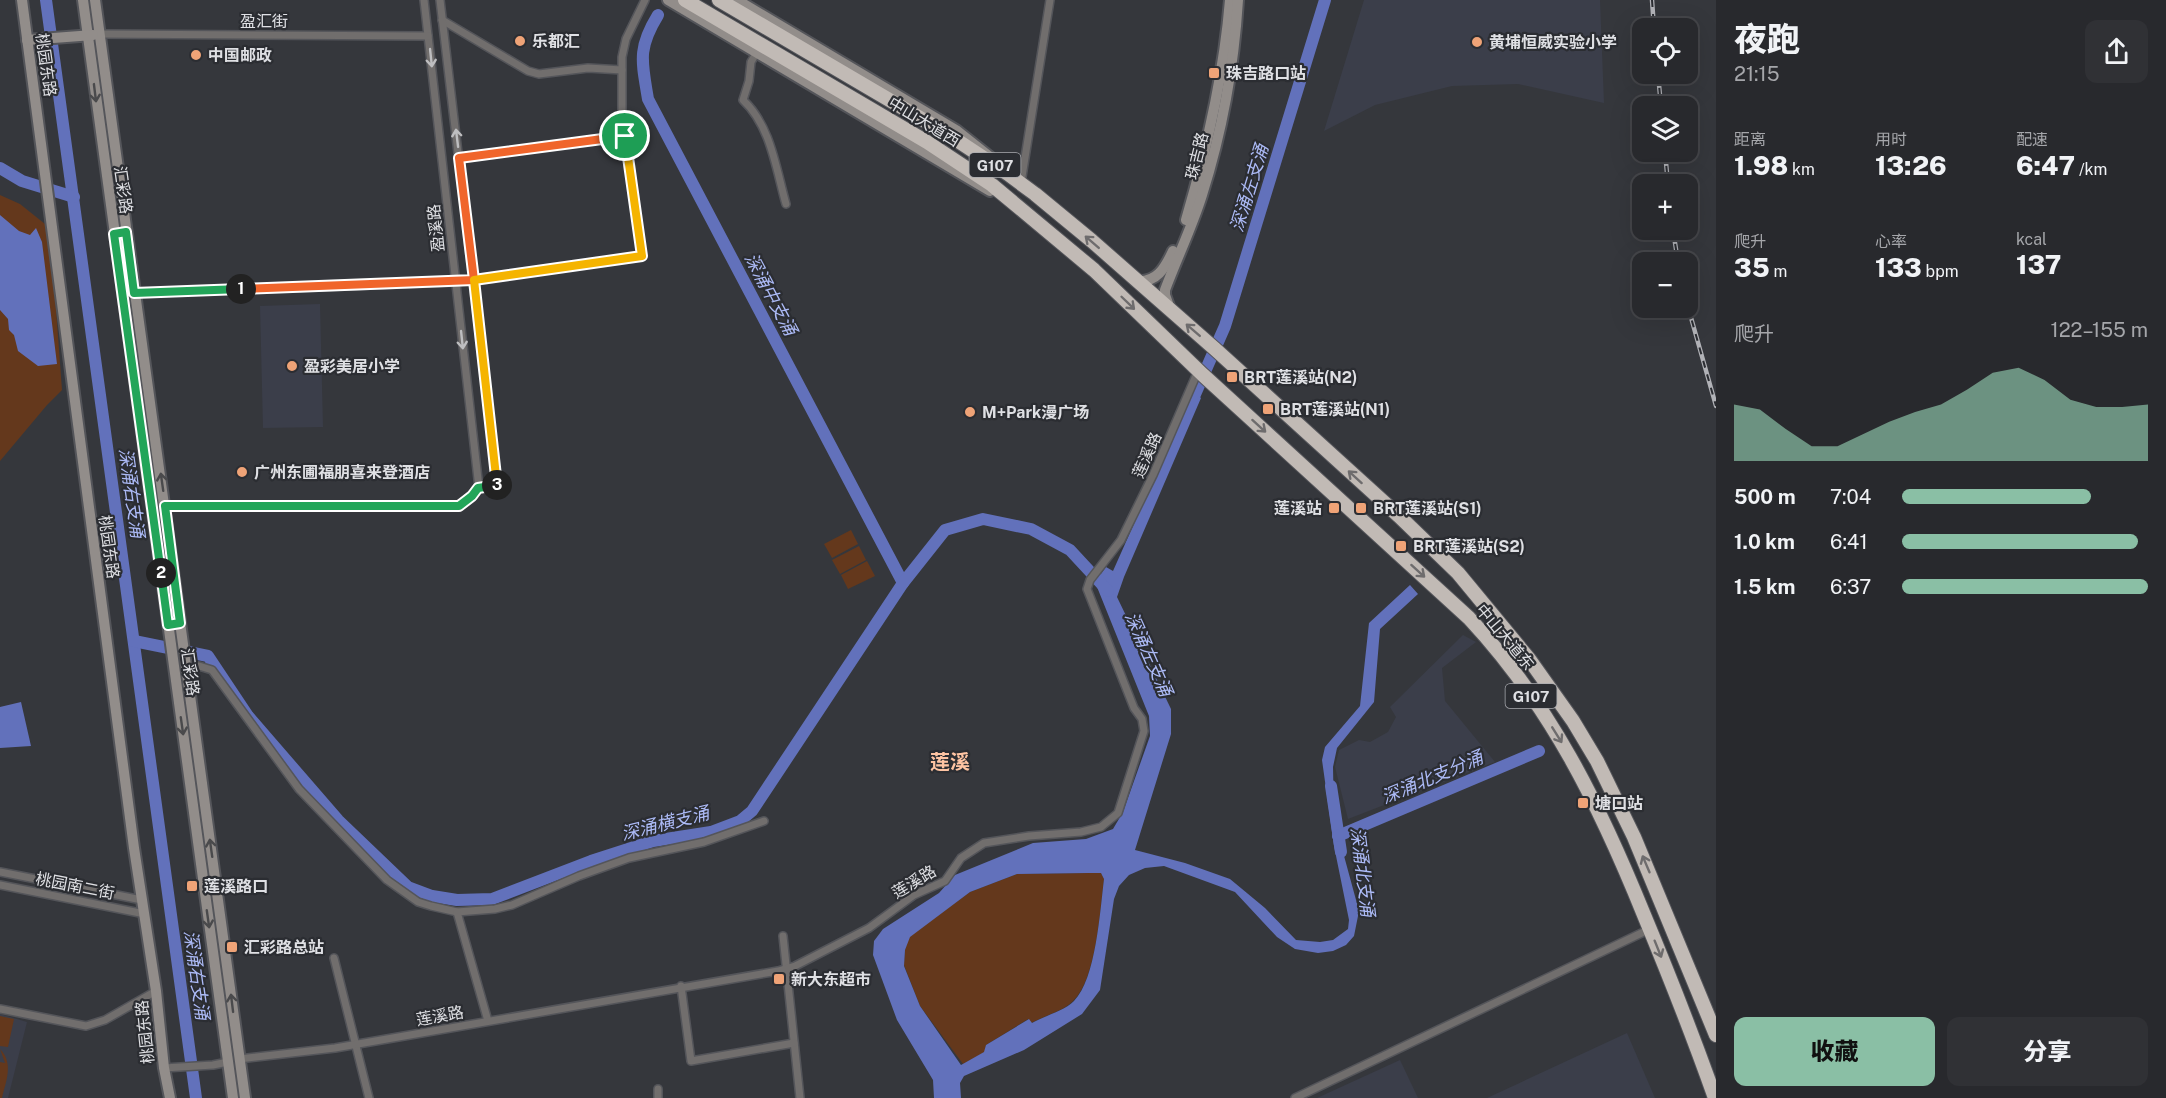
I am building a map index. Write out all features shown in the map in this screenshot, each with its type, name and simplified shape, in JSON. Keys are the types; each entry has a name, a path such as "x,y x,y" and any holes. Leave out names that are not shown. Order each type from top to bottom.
{"highway":[{"name":"中山大道西","path":"719,0 949,135 1008,174 1092,241 1171,312"},
{"name":"中山大道西","path":"682,2 962,164 1021,209 1094,270 1201,373"},
{"name":"中山大道东","path":"1171,312 1438,553 1478,596 1534,666 1573,721 1609,785 1639,848 1716,1035"},
{"name":"中山大道东","path":"1201,373 1453,603 1491,643 1539,707 1572,759 1607,825 1696,1041 1715,1098"}],"street":[{"name":"桃园东路","path":"22,0 134,848 170,1098"},
{"name":"盈溪路","path":"424,0 478,488 497,485 440,0"},
{"path":"134,293 456,282 642,256 622,116 622,57 626,39 645,0"},
{"path":"668,0 682,2 757,52 1021,209"},
{"path":"737,0 956,130 975,143 1008,174"},
{"path":"1021,183 1050,0"},
{"name":"珠吉路","path":"1135,281 1149,281 1164,270 1186,221 1211,123 1230,0"},
{"name":"珠吉路","path":"1171,312 1166,290 1199,204 1212,158 1228,84 1238,0"},
{"path":"83,4 96,3"},
{"name":"汇彩路","path":"96,3 185,664 233,1061 233,1098"},
{"name":"汇彩路","path":"83,4 174,668 233,1061 245,1098"},
{"path":"442,20 528,71 539,74 588,68 622,70"},
{"path":"27,40 100,34"},
{"name":"盈汇街","path":"100,34 428,36"},
{"path":"757,52 751,62 750,81 743,100 752,108 768,140 786,204"},
{"path":"459,158 625,136"},
{"path":"111,212 123,211"},
{"path":"114,234 126,232"},
{"name":"莲溪路","path":"164,1068 201,1066 356,1044 786,968 817,956 869,928 914,895 945,881 961,858 984,843 1029,836 1082,832 1101,827 1118,813 1144,731 1142,719 1134,708 1088,589 1090,580 1125,531 1201,373"},
{"path":"165,506 459,506 478,488"},
{"path":"165,605 177,604"},
{"path":"168,625 180,628"},
{"path":"185,664 212,670 298,789 387,880 418,902 457,912 495,909 512,905 579,876 629,858 704,842 764,821"},
{"name":"桃园南二街","path":"0,872 142,900"},
{"name":"桃园南二街","path":"0,885 145,914"},
{"path":"457,912 488,1021"},
{"path":"1295,1098 1650,929"},
{"path":"783,936 800,1098"},
{"path":"334,958 369,1098"},
{"path":"681,986 691,1060 794,1043"},
{"path":"0,1009 86,1026 105,1020 156,991"},
{"path":"658,1089 658,1098"}],"shaded area":[{"name":"黄埔恒威实验小学","path":"1364,0 1600,0 1604,103 1518,84 1452,86 1375,105 1324,131"},
{"path":"0,195 20,204 50,228 62,390 0,461"},
{"name":"盈彩美居小学","path":"320,304 323,427 263,428 260,306"},
{"path":"851,530 858,544 832,558 824,544"},
{"path":"859,546 866,560 840,574 832,560"},
{"path":"867,561 875,576 848,589 841,575"},
{"path":"1463,635 1476,642 1442,668 1445,701 1495,762 1348,819 1335,767 1339,750 1359,740 1370,742 1388,732 1396,717 1390,707"},
{"path":"1101,873 1104,879 1096,944 1081,991 1064,1008 1031,1023 1028,1019 986,1045 985,1052 963,1064 920,1006 904,965 909,937 970,892 1017,874"},
{"path":"0,1014 27,1022 8,1098 0,1098"},
{"path":"0,1016 14,1019 8,1047 0,1046"},
{"path":"1627,1033 1655,1098 1487,1098"},
{"path":"0,1049 8,1066 2,1098 0,1098 0,1062 5,1063"},
{"path":"1400,1060 1418,1098 1317,1098"}],"water":[{"path":"0,215 19,231 30,235 36,228 42,242 57,364 38,366 18,351 14,335 9,330 8,319 0,310"},
{"path":"1193,391 1201,398 1117,597 1171,709 1171,734 1135,850 1185,863 1230,879 1265,908 1296,940 1320,942 1333,940 1348,929 1349,920 1334,846 1322,760 1325,747 1360,706 1369,623 1410,585 1418,594 1380,629 1374,702 1337,748 1333,767 1334,819 1359,911 1354,936 1346,945 1333,951 1318,953 1295,949 1277,937 1235,892 1164,866 1145,868 1129,875 1119,886 1114,899 1100,990 1082,1014 1024,1050 964,1076 960,1083 961,1098 934,1098 933,1080 897,1020 873,955 874,941 883,929 939,893 955,875 1033,843 1086,839 1113,829 1123,812 1150,736 1149,716 1095,582 1106,567 1113,571","holes":["1101,873 1104,879 1096,944 1087,977 1074,1001 1065,1008 1032,1023 1029,1019 986,1045 984,1052 961,1065 920,1006 904,966 905,950 910,937 970,892 1017,874"]},
{"path":"21,702 31,746 0,748 0,707"}],"waterway":[{"name":"深涌右支涌","path":"46,0 196,1098"},
{"name":"深涌左支涌","path":"1189,408 1225,326 1325,0"},
{"name":"深涌中支涌","path":"658,15 644,47 643,65 648,99 903,583"},
{"path":"0,168 22,181 74,197"},
{"name":"深涌横支涌","path":"134,641 208,656 248,716 338,820 408,887 432,896 457,900 492,899 591,861 653,841 711,832 740,821 752,811 903,583 945,530 983,519 1031,529 1070,550 1108,591"},
{"name":"深涌北支分涌","path":"1338,836 1539,751"},
{"name":"深涌北支涌","path":"1331,786 1341,852"}],"railway":[{"path":"1652,0 1653,18"},
{"path":"1659,84 1660,96"},
{"path":"1666,162 1667,174"},
{"path":"1675,240 1676,252"},
{"path":"1691,318 1716,406"}],"place":[{"name":"乐都汇","path":"520,41"},
{"name":"黄埔恒威实验小学","path":"1477,42"},
{"name":"中国邮政","path":"196,55"},
{"name":"珠吉路口站","path":"1214,73"},
{"name":"盈彩美居小学","path":"292,366"},
{"name":"BRT莲溪站(N2)","path":"1232,377"},
{"name":"BRT莲溪站(N1)","path":"1268,409"},
{"name":"M+Park漫广场","path":"970,412"},
{"name":"广州东圃福朋喜来登酒店","path":"242,472"},
{"name":"莲溪站","path":"1334,508"},
{"name":"BRT莲溪站(S1)","path":"1361,508"},
{"name":"BRT莲溪站(S2)","path":"1401,546"},
{"name":"塘口站","path":"1583,803"},
{"name":"莲溪路口","path":"192,886"},
{"name":"汇彩路总站","path":"232,947"},
{"name":"新大东超市","path":"779,979"}],"district":[{"name":"莲溪","path":"950,762"}],"route":[{"path":"625,136 459,158 474,280 134,293 126,232 114,234 168,625 180,623 165,506 459,506 478,488 497,485 474,280 642,256 625,136"}]}
